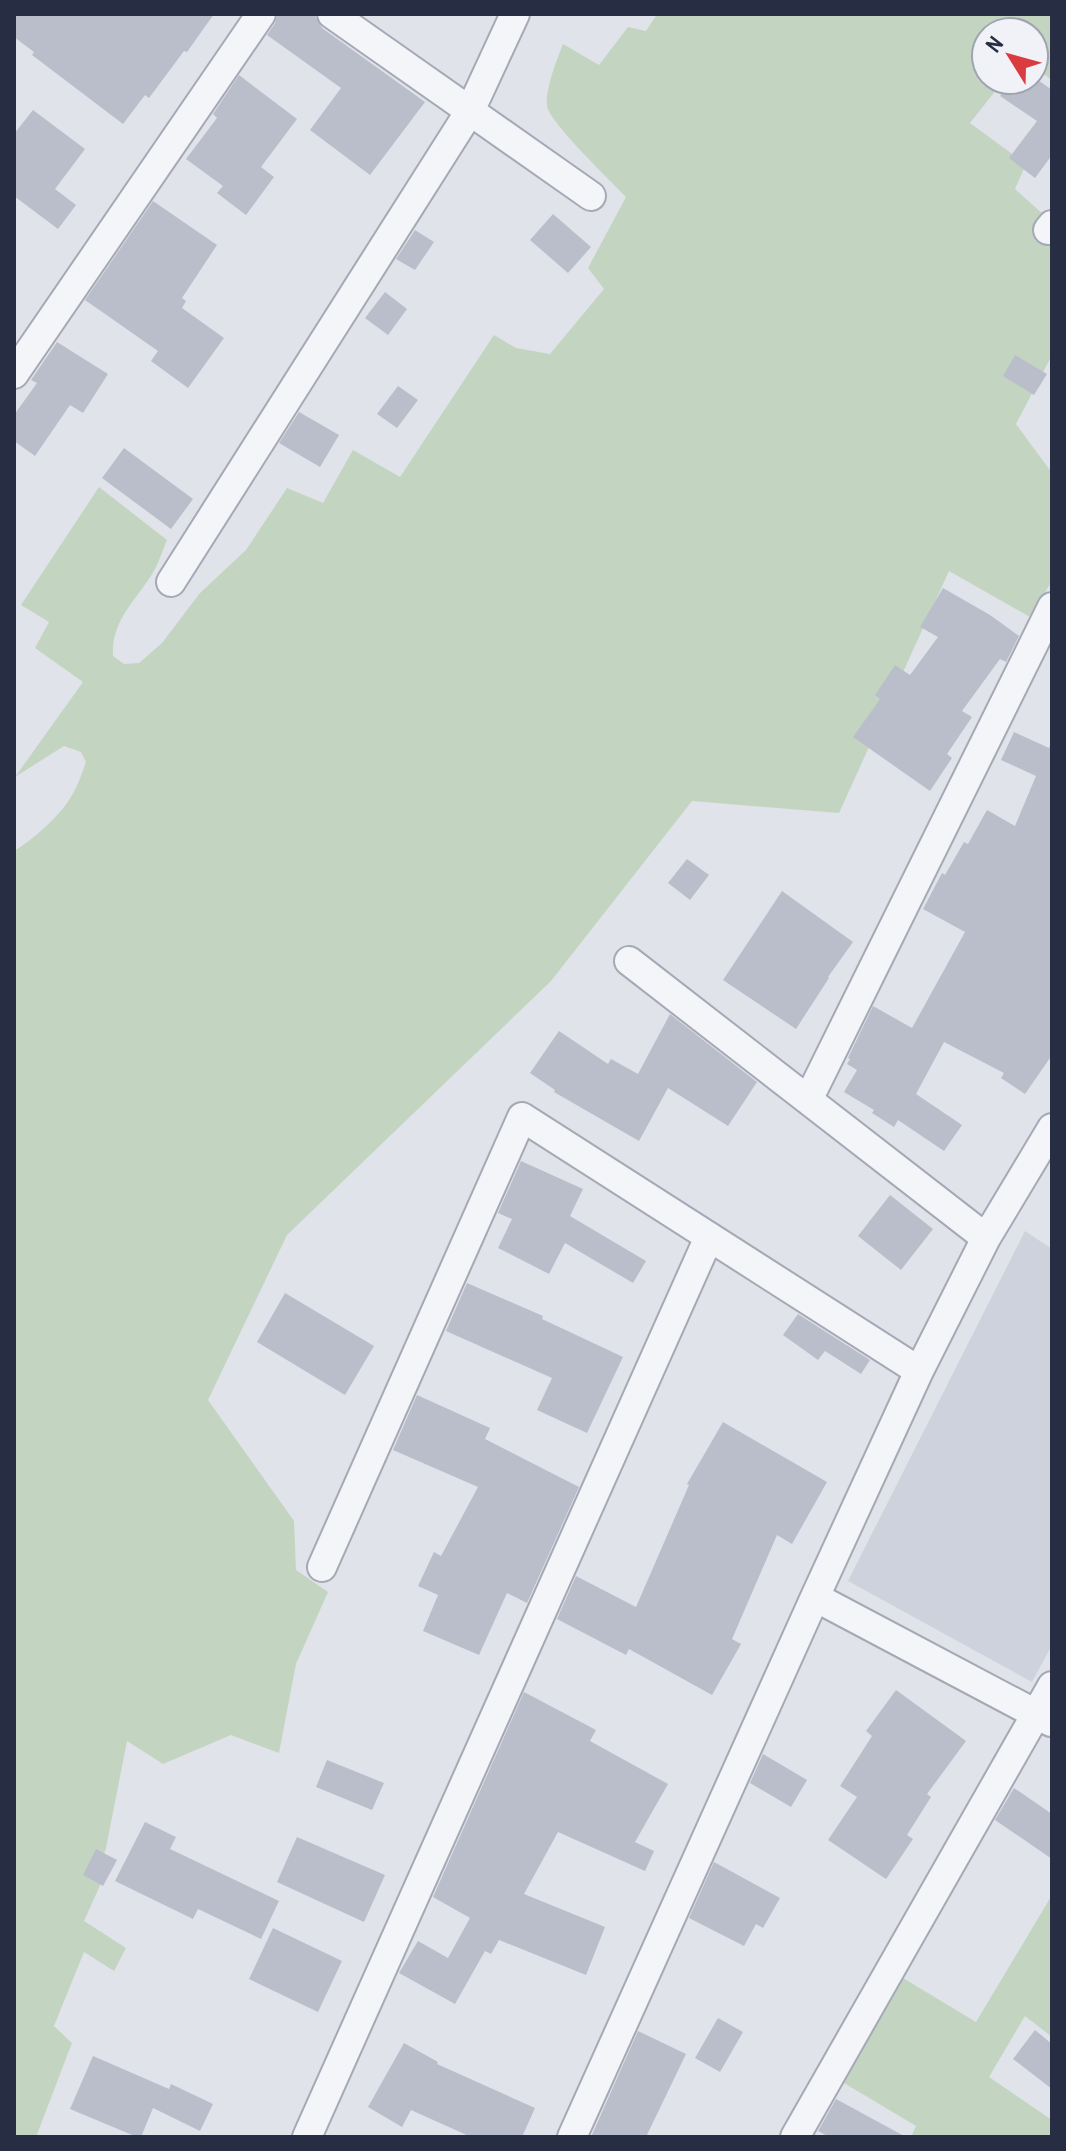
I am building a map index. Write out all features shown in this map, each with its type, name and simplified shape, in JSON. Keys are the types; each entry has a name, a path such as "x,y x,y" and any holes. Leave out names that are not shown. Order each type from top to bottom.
{"street":[{"path":"14,374 261,14"},
{"path":"332,14 591,196"},
{"path":"171,582 470,111 515,14"},
{"path":"808,1100 1052,607"},
{"path":"629,961 986,1238"},
{"path":"322,1567 522,1117 919,1371"},
{"path":"572,2137 919,1371 986,1238 1052,1128"},
{"path":"307,2137 709,1237"},
{"path":"815,1597 1044,1719"},
{"path":"795,2137 1044,1719 1052,1686"}],"shaded area":[{"path":"1025,1231 1052,1249 1052,1645 1032,1682 848,1581"}],"green space":[{"path":"657,14 1052,14 1052,80 1050,16 970,16 970,96 991,96 970,123 1026,164 1015,189 1044,215 1036,235 1052,246 1052,355 1016,424 1052,473 1052,581 1030,617 949,571 839,813 692,801 551,981 287,1235 208,1400 294,1521 296,1570 328,1592 296,1664 279,1753 231,1735 163,1764 127,1741 106,1848 97,1876 102,1881 84,1921 126,1948 114,1971 84,1952 54,2026 72,2043 36,2137 14,2137 14,851 43,829 62,809 76,788 86,762 81,752 64,746 15,777 83,682 35,648 49,622 21,605 99,487 167,540 153,572 125,613 113,644 113,656 124,664 139,663 162,643 200,593 246,550 287,488 323,503 353,450 400,477 494,335 516,348 550,354 604,289 588,268 626,197 569,138 551,114 547,99 552,75 563,44 599,65 628,27 646,31"},
{"path":"1052,1895 1052,2037 1025,2016 989,2077 1052,2120 1052,2137 911,2137 916,2126 844,2083 903,1978 976,2022"}],"building":[{"path":"14,14 214,14 149,98 145,95 123,124 32,55 34,52 14,37"},
{"path":"278,14 314,14 322,28 425,102 370,175 310,130 341,88 267,35"},
{"path":"239,75 297,119 261,167 274,177 246,215 217,193 223,186 186,159 217,118 213,114"},
{"path":"1050,89 1052,90 1052,155 1035,178 1009,158 1037,121 1000,96 1050,96"},
{"path":"33,110 85,149 55,189 76,205 58,229 14,196 14,134"},
{"path":"153,201 217,245 182,298 186,301 182,308 224,338 188,388 151,361 158,351 85,300"},
{"path":"553,214 591,247 568,273 530,240"},
{"path":"415,230 434,242 415,270 396,259"},
{"path":"385,292 407,309 388,335 365,318"},
{"path":"57,342 108,374 83,413 70,405 35,456 14,441 14,415 37,383 31,380"},
{"path":"1015,355 1047,374 1034,395 1003,376"},
{"path":"398,386 418,400 397,428 377,414"},
{"path":"299,412 339,435 320,467 279,443"},
{"path":"124,448 193,499 171,529 102,478"},
{"path":"943,588 1019,636 1006,662 1000,659 962,711 972,717 947,754 952,758 930,791 853,737 880,699 875,695 895,665 910,675 938,637 920,627"},
{"path":"1014,732 1049,748 1052,740 1052,1055 1025,1094 1001,1078 1004,1073 944,1042 916,1094 962,1125 944,1151 898,1120 894,1127 872,1113 874,1110 844,1092 857,1070 847,1064 848,1058 873,1006 912,1028 965,932 923,909 942,873 945,875 964,842 968,844 987,810 1015,826 1036,776 1001,760"},
{"path":"687,859 709,875 690,900 668,883"},
{"path":"782,891 853,942 796,1029 723,980"},
{"path":"670,1014 757,1082 728,1126 668,1088 639,1141 554,1092 530,1073 559,1031 608,1064 611,1059 638,1074"},
{"path":"521,1161 583,1189 570,1216 646,1261 633,1283 565,1243 549,1274 498,1248 512,1219 498,1213"},
{"path":"890,1195 933,1229 901,1270 858,1236"},
{"path":"467,1283 543,1316 542,1319 623,1357 587,1433 537,1410 552,1378 446,1331"},
{"path":"285,1293 374,1346 345,1395 257,1342"},
{"path":"798,1314 870,1360 861,1374 825,1351 818,1360 783,1335"},
{"path":"417,1395 490,1428 485,1439 579,1487 527,1603 507,1593 479,1655 423,1631 438,1595 418,1586 434,1552 441,1556 478,1487 393,1450"},
{"path":"723,1422 827,1482 792,1544 777,1535 732,1639 741,1644 712,1695 629,1649 626,1655 557,1619 576,1576 636,1607 687,1484"},
{"path":"896,1690 966,1741 927,1794 931,1797 907,1835 913,1839 886,1879 828,1840 857,1797 840,1786 872,1736 866,1731"},
{"path":"524,1692 596,1730 590,1741 668,1784 635,1842 654,1851 645,1871 558,1832 524,1894 605,1927 586,1975 499,1940 491,1954 485,1951 455,2004 399,1973 418,1941 448,1958 470,1918 433,1897"},
{"path":"763,1754 807,1780 791,1807 750,1783"},
{"path":"327,1760 384,1783 372,1810 316,1787"},
{"path":"1014,1788 1052,1814 1052,1859 995,1820"},
{"path":"145,1822 176,1837 170,1849 279,1901 261,1939 198,1909 193,1919 115,1881"},
{"path":"297,1837 385,1875 364,1922 277,1882"},
{"path":"96,1849 117,1860 103,1886 83,1875"},
{"path":"714,1862 780,1898 763,1928 756,1924 744,1946 689,1918"},
{"path":"273,1928 342,1961 318,2012 249,1979"},
{"path":"718,2018 743,2032 720,2072 695,2058"},
{"path":"1035,2030 1052,2044 1052,2089 1013,2059"},
{"path":"638,2031 686,2054 646,2137 591,2137"},
{"path":"404,2043 437,2064 535,2108 522,2137 471,2137 411,2110 402,2127 368,2107"},
{"path":"93,2056 169,2089 171,2084 213,2104 200,2131 153,2108 141,2137 137,2137 70,2109"},
{"path":"836,2099 906,2137 829,2137 818,2131"}]}
